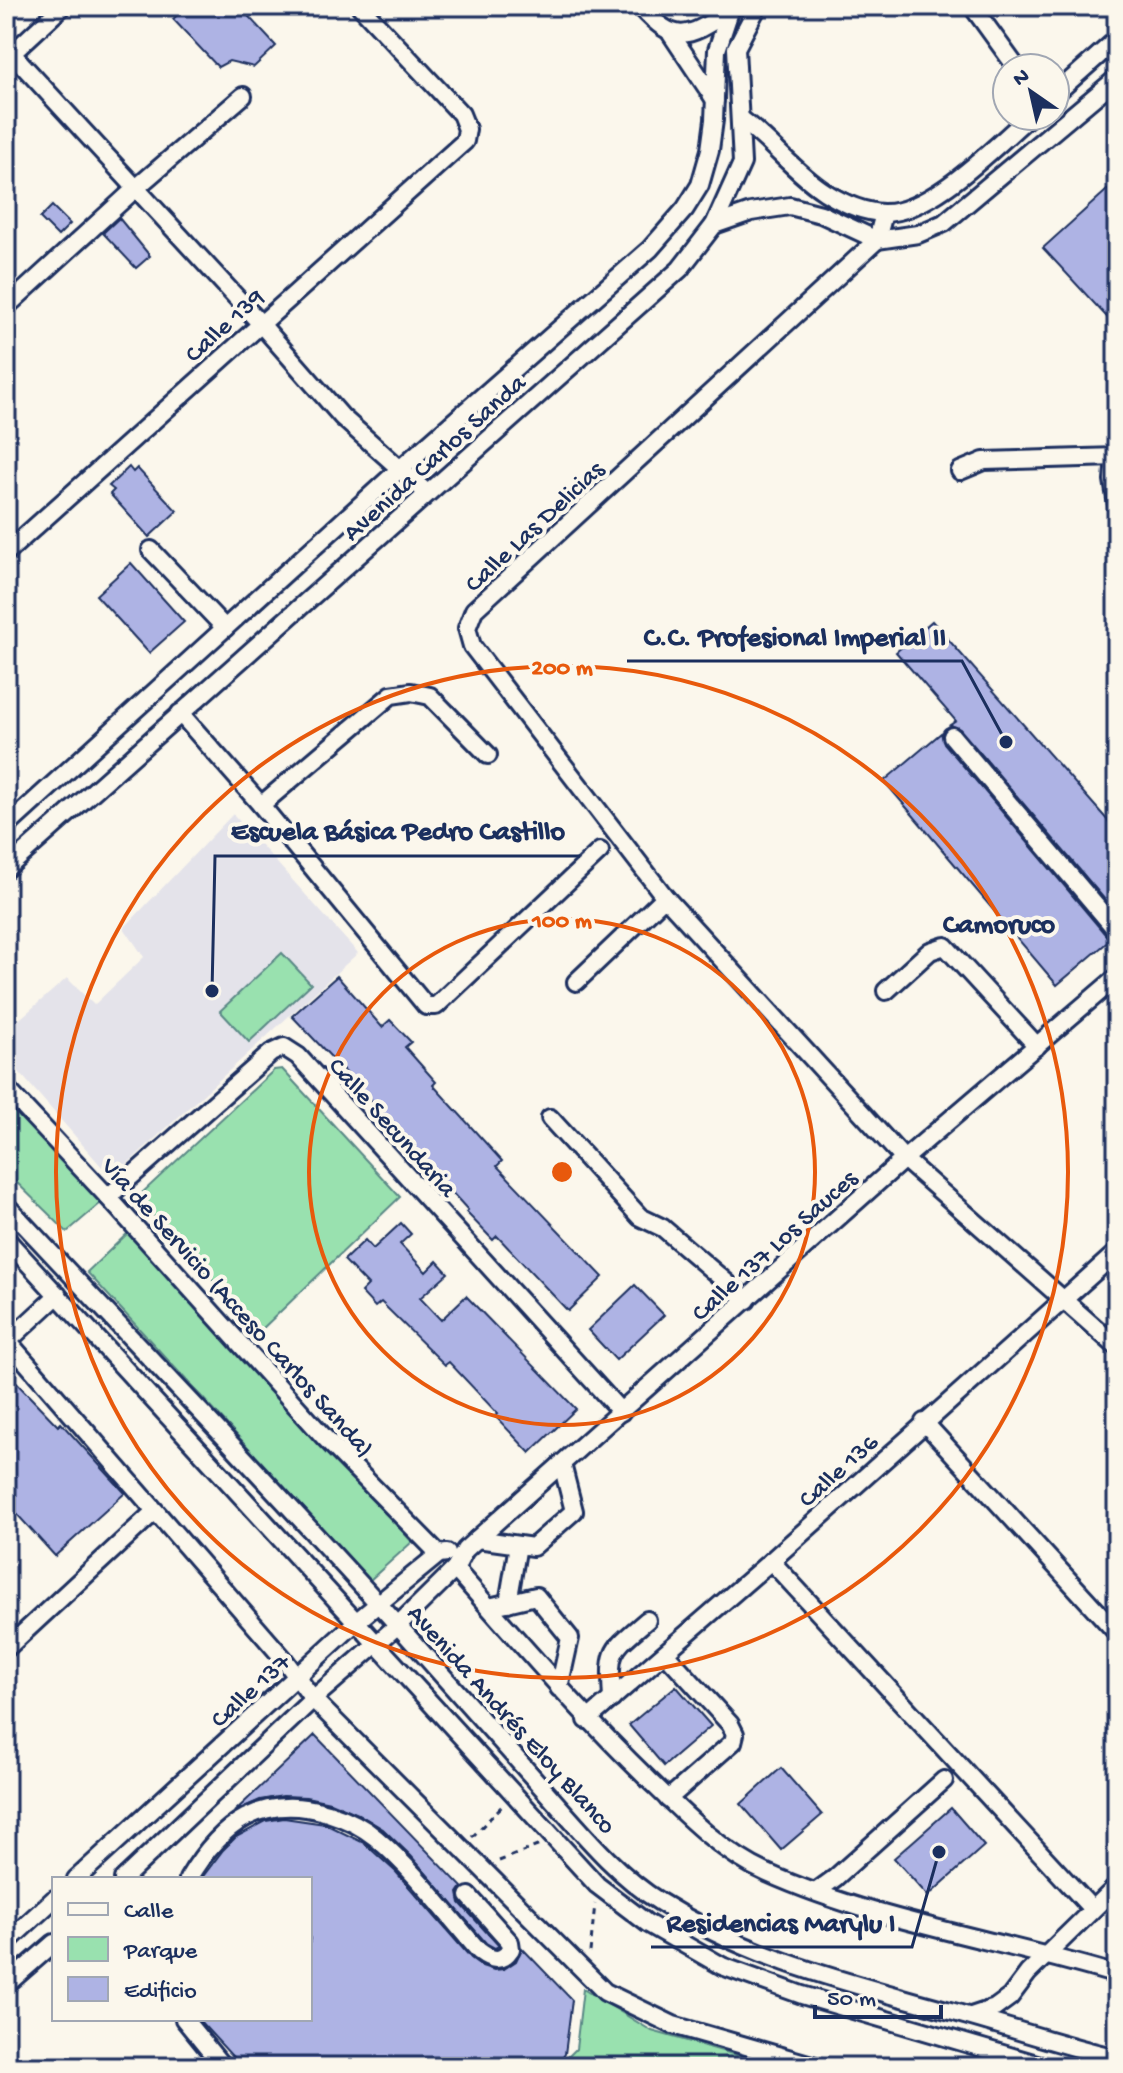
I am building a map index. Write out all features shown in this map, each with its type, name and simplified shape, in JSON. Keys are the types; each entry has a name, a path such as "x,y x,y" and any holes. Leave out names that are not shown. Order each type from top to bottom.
{"street":[{"path":"63,6 8,53 260,323 342,417 427,493"},
{"name":"Calle 139","path":"6,553 465,141 467,129 461,114 360,6"},
{"path":"640,6 655,23 671,34 716,101"},
{"name":"Avenida Carlos Sanda","path":"6,869 680,269 714,225 742,163 736,48 758,6"},
{"path":"972,6 1005,52"},
{"path":"671,34 694,33 732,8"},
{"name":"Avenida Carlos Sanda","path":"6,827 401,468 650,249 685,209 700,185 707,162 716,101 717,50 732,8"},
{"path":"1071,80 1117,39"},
{"path":"714,225 751,212 790,206 821,214 877,240 918,234 944,223 1117,78"},
{"path":"6,307 136,188 243,96"},
{"path":"741,119 764,135 802,174 825,192 855,207 884,213 913,206 951,185 1012,132"},
{"path":"877,240 884,213"},
{"name":"Calle Las Delicias","path":"877,240 474,610 467,628 472,646 665,897 904,1159 1117,1347"},
{"path":"960,471 984,461 1116,458 1113,480 1117,505"},
{"path":"151,550 225,628"},
{"path":"261,805 391,695 411,692 430,696 488,755"},
{"path":"180,713 261,805 426,1006 436,1006 600,851"},
{"path":"952,736 1117,931"},
{"path":"576,982 665,897"},
{"path":"886,991 930,951 945,946 1037,1046"},
{"name":"Calle 137 Los Sauces","path":"471,1544 904,1159 1115,984"},
{"name":"Calle Secundaria","path":"108,1197 271,1053 284,1047 298,1056 621,1412"},
{"name":"Vía de Servicio (Acceso Carlos Sanda)","path":"6,1088 324,1437 439,1554"},
{"path":"550,1118 640,1217 663,1228 747,1300"},
{"name":"Avenida Andrés Eloy Blanco","path":"6,1205 398,1625 563,1811 616,1867 655,1900 706,1930 757,1954 814,1974 1051,2043 1117,2058"},
{"name":"Avenida Andrés Eloy Blanco","path":"6,1239 597,1885 647,1923 722,1966 802,1995 1050,2067"},
{"name":"Calle 136","path":"587,1720 771,1561 1117,1252"},
{"path":"58,1295 7,1341 283,1658 313,1699 605,1992 673,2025 819,2067"},
{"path":"924,1422 1117,1633"},
{"path":"439,1554 471,1544 533,1547 574,1511 562,1464"},
{"path":"6,1649 155,1511"},
{"path":"125,1877 313,1699 398,1625 455,1569 471,1544"},
{"path":"508,1603 518,1545"},
{"name":"Calle 137","path":"78,1877 356,1622 439,1554"},
{"path":"771,1561 1092,1909"},
{"path":"455,1569 587,1720 699,1829 765,1872 871,1911 1047,1954 1117,1975"},
{"path":"489,1607 535,1595 569,1636 559,1688"},
{"path":"612,1699 611,1659 619,1645 647,1620"},
{"path":"665,1653 730,1724 735,1734 733,1742 668,1799"},
{"path":"817,1891 944,1780"},
{"path":"189,1877 201,1856 223,1832 246,1816 274,1806 303,1805 342,1817 375,1837 479,1951 490,1959 498,1960 506,1956 511,1949 510,1942 469,1896"},
{"path":"970,2017 995,2008 1010,1997 1028,1973 1117,1886"},
{"path":"6,1943 52,1901"},
{"path":"6,1985 52,1945"},
{"path":"1010,1997 1014,2030 1028,2053 1050,2067"},
{"path":"186,2021 223,2067"}],"path":[{"path":"461,1848 513,1795"},
{"path":"480,1868 555,1840"},
{"path":"588,1976 597,1885"}],"shaded area":[{"path":"233,814 358,953 127,1164 102,1167 6,1057 6,1031 67,978 94,1005 144,957 124,928"}],"green space":[{"path":"282,953 311,984 249,1042 220,1011"},
{"path":"282,1069 400,1197 260,1331 139,1201 142,1193 274,1070"},
{"path":"6,1099 101,1203 67,1232 6,1172"},
{"path":"129,1232 412,1542 370,1580 87,1272"},
{"path":"583,1989 652,2031 778,2067 558,2067 576,2049"}],"building":[{"path":"187,6 239,6 276,46 254,67 229,61 218,67 173,19"},
{"path":"1117,181 1117,328 1043,248"},
{"path":"52,206 70,224 58,236 40,218"},
{"path":"119,218 150,256 136,268 103,233"},
{"path":"129,467 133,472 137,468 177,511 149,537 110,494 114,490 109,486"},
{"path":"131,563 184,622 149,653 96,595"},
{"path":"932,621 1117,831 1117,914 960,729 950,725 956,721 896,652"},
{"path":"941,733 944,743 1110,940 1057,985 884,781"},
{"path":"337,976 382,1027 390,1020 411,1042 405,1047 436,1082 433,1085 502,1161 497,1166 603,1277 568,1311 497,1236 493,1240 466,1212 468,1210 369,1097 292,1016"},
{"path":"401,1223 411,1234 400,1244 426,1272 437,1261 448,1273 420,1298 441,1320 466,1296 576,1409 530,1453 449,1362 445,1365 381,1302 375,1307 361,1292 368,1285 344,1260 365,1240 373,1249"},
{"path":"635,1285 664,1315 616,1360 588,1330"},
{"path":"6,1372 58,1426 61,1423 125,1493 55,1556 6,1502"},
{"path":"676,1686 711,1726 664,1766 629,1725"},
{"path":"315,1735 462,1887 458,1893 460,1903 499,1946 495,1948 486,1943 411,1856 383,1829 358,1814 330,1802 283,1796 260,1800 234,1812"},
{"path":"781,1768 822,1815 781,1850 741,1804"},
{"path":"951,1808 984,1846 928,1896 894,1858"},
{"path":"284,1818 325,1824 364,1843 396,1872 471,1958 482,1966 504,1969 516,1961 522,1948 572,2000 565,2054 556,2067 242,2067 200,2021 312,2021 312,1877 203,1877 236,1837 266,1821"}],"place":[{"name":"C.C. Profesional Imperial II","path":"1006,742"},
{"name":"Escuela Básica Pedro Castillo","path":"212,991"},
{"name":"Residencias Marylu I","path":"939,1852"}],"district":[{"name":"Camoruco","path":"999,922"}]}
